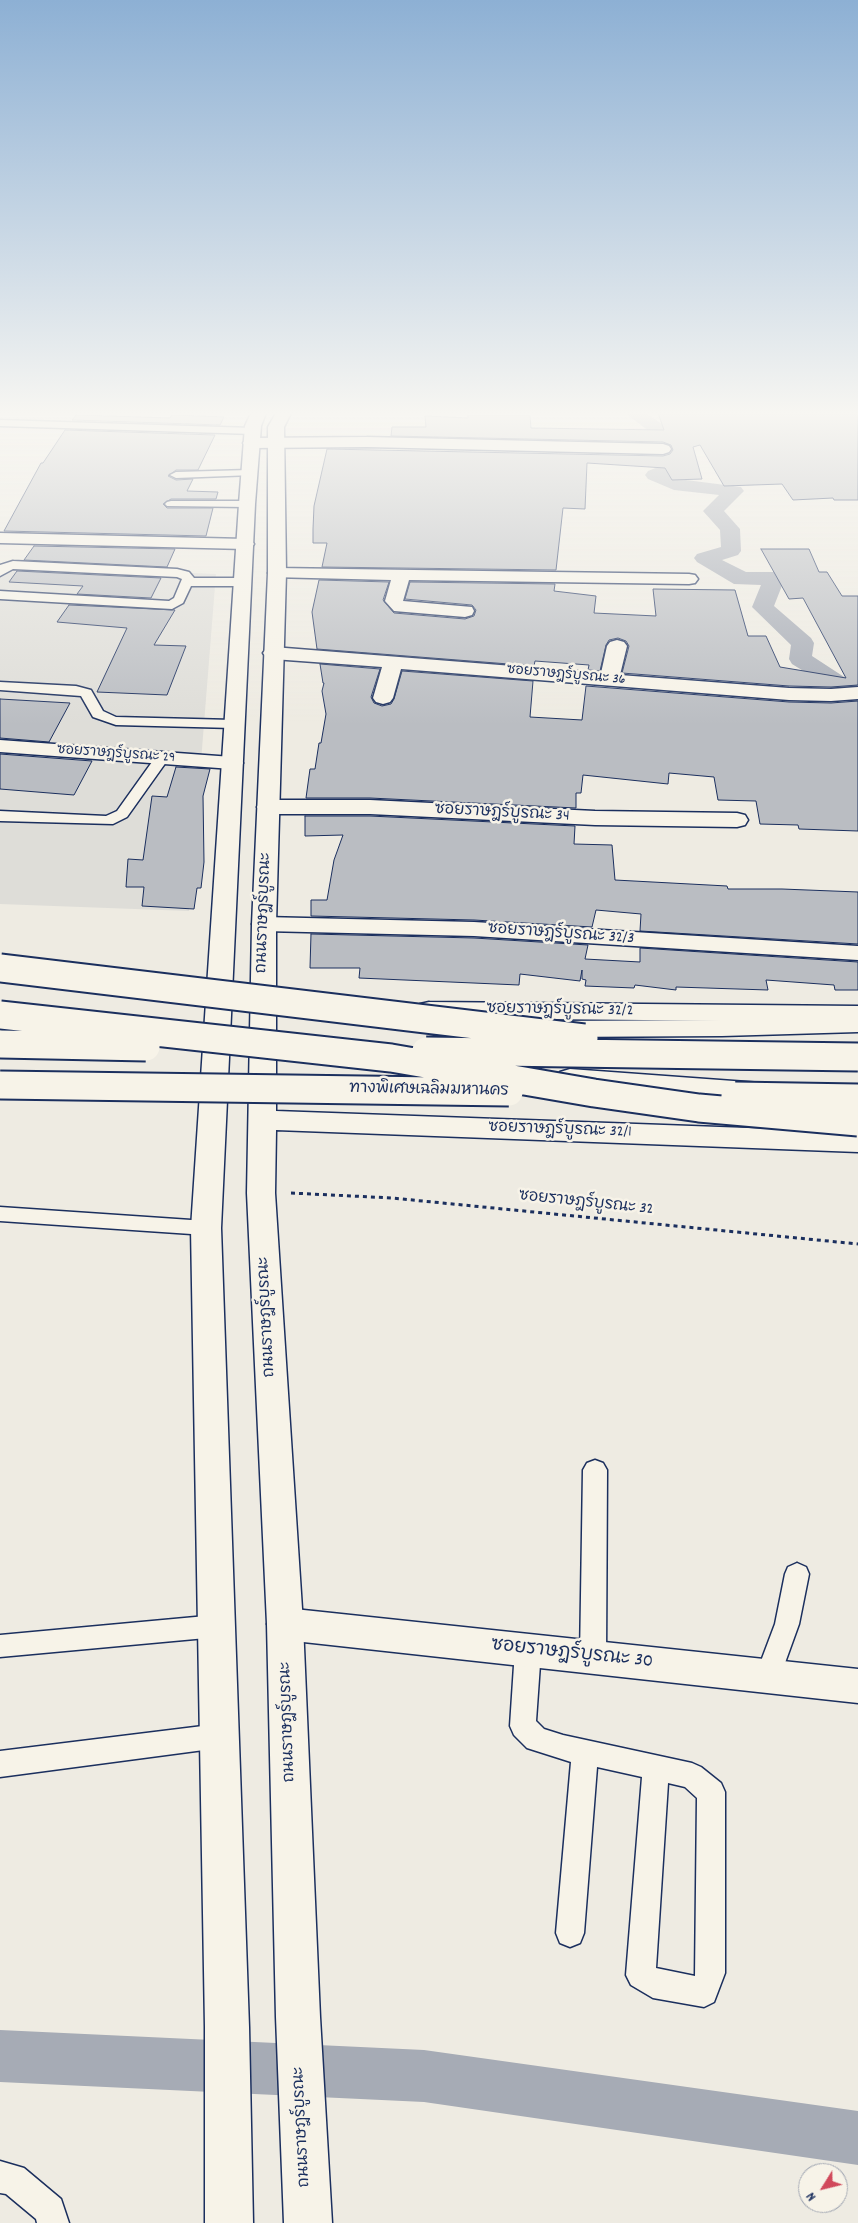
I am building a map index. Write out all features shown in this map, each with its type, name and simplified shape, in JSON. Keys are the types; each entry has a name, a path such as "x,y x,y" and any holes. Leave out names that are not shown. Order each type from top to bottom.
{"main road":[{"path":"229,2223 227,2027 206,1228 246,517"},
{"name":"ถนนราษฎร์บูรณะ","path":"272,517 276,573 264,924 261,1193 285,1624 298,2017 308,2223"},
{"path":"0,538 245,544"},
{"path":"276,573 689,579"},
{"path":"402,575 394,601 396,604 402,607 465,611"},
{"path":"609,680 617,646"},
{"name":"ซอยราษฎร์บูรณะ 36","path":"273,653 788,694 853,694"},
{"path":"383,698 393,662"},
{"name":"ซอยราษฎร์บูรณะ 29","path":"0,746 232,763"},
{"name":"ซอยราษฎร์บูรณะ 34","path":"268,807 370,808 595,818 737,820"},
{"name":"ซอยราษฎร์บูรณะ 32/3","path":"264,924 474,929 858,953"},
{"path":"0,968 694,1050 852,1058"},
{"name":"ซอยราษฎร์บูรณะ 32/2","path":"263,1009 858,1014"},
{"path":"0,1015 614,1082 855,1097"},
{"path":"509,1028 713,1028 858,1024"},
{"path":"0,1044 852,1058"},
{"path":"391,1058 643,1101 755,1114 858,1122"},
{"name":"ทางพิเศษเฉลิมมหานคร","path":"0,1085 855,1097"},
{"name":"ซอยราษฎร์บูรณะ 32/1","path":"262,1120 858,1142"},
{"name":"ซอยราษฎร์บูรณะ 30","path":"285,1624 858,1686"}],"lane":[{"path":"0,572 5,567 13,565 177,574 187,577 188,582 179,600 172,605 0,595"},
{"path":"188,582 242,582"},
{"path":"0,686 76,690 86,693 98,714 116,721 233,724"},
{"path":"0,816 108,821 122,814 162,758"},
{"path":"0,1214 206,1228"},
{"path":"593,1658 595,1470"},
{"path":"768,1677 787,1624 797,1574"},
{"path":"0,1646 217,1626"},
{"path":"528,1650 523,1726 536,1738 563,1748 584,1752 656,1768 692,1776 711,1792 710,1974 704,1992 653,1983 641,1975 656,1768"},
{"path":"0,1764 219,1736"},
{"path":"570,1933 584,1752"},
{"path":"0,2177 13,2179 50,2210 53,2223"}],"path":[{"name":"ซอยราษฎร์บูรณะ 32","path":"310,1194 392,1198 858,1244"}],"shaded area":[{"path":"0,564 216,574 189,911 0,904"}],"building":[{"path":"12,517 211,517 206,536 4,531"},
{"path":"314,517 562,517 556,570 322,567 327,543 313,543"},
{"path":"34,546 175,549 167,567 24,560"},
{"path":"761,549 809,549 819,572 827,572 842,596 858,596 858,685 831,687 789,686 622,673 629,646 626,641 618,638 609,640 606,645 600,671 588,670 589,665 535,661 534,666 317,649 312,612 319,580 389,582 383,600 394,613 465,619 474,616 476,610 472,605 405,599 410,582 555,584 554,591 596,596 594,613 656,616 653,589 735,590 748,636 766,636 780,667 846,678 803,598 789,599"},
{"path":"17,571 161,578 151,598 77,594 83,586 9,582"},
{"path":"69,605 175,610 154,645 186,646 167,695 97,692 127,628 57,622"},
{"path":"320,664 380,669 371,697 374,703 382,706 391,704 394,699 402,671 533,681 530,717 582,720 586,686 789,702 831,703 858,701 858,831 799,829 798,825 760,824 756,801 718,800 714,777 669,773 668,784 583,775 581,793 576,793 576,808 370,798 306,798 310,769 315,769 326,714 322,691 324,683"},
{"path":"0,699 70,703 49,742 0,738"},
{"path":"0,754 92,761 74,795 0,789"},
{"path":"176,767 210,769 203,796 204,862 201,888 197,888 194,909 142,906 144,887 126,887 128,859 143,860 152,796 167,797"},
{"path":"305,816 370,816 575,826 574,844 612,845 615,880 727,886 728,889 858,892 858,944 640,931 641,914 596,910 592,927 474,920 311,916 311,900 327,900 334,860 343,835 305,836"},
{"path":"311,934 474,938 588,945 585,959 640,962 640,948 858,962 858,990 835,990 834,985 766,980 768,990 676,987 676,990 635,985 634,988 585,986 586,980 582,979 582,970 580,981 520,974 519,985 359,978 360,968 310,968"}],"waterway":[{"path":"718,517 730,529 731,551 704,558 742,579 774,578 763,607 803,643 800,659 844,686 858,699"},
{"path":"0,2056 424,2076 858,2138"}]}
